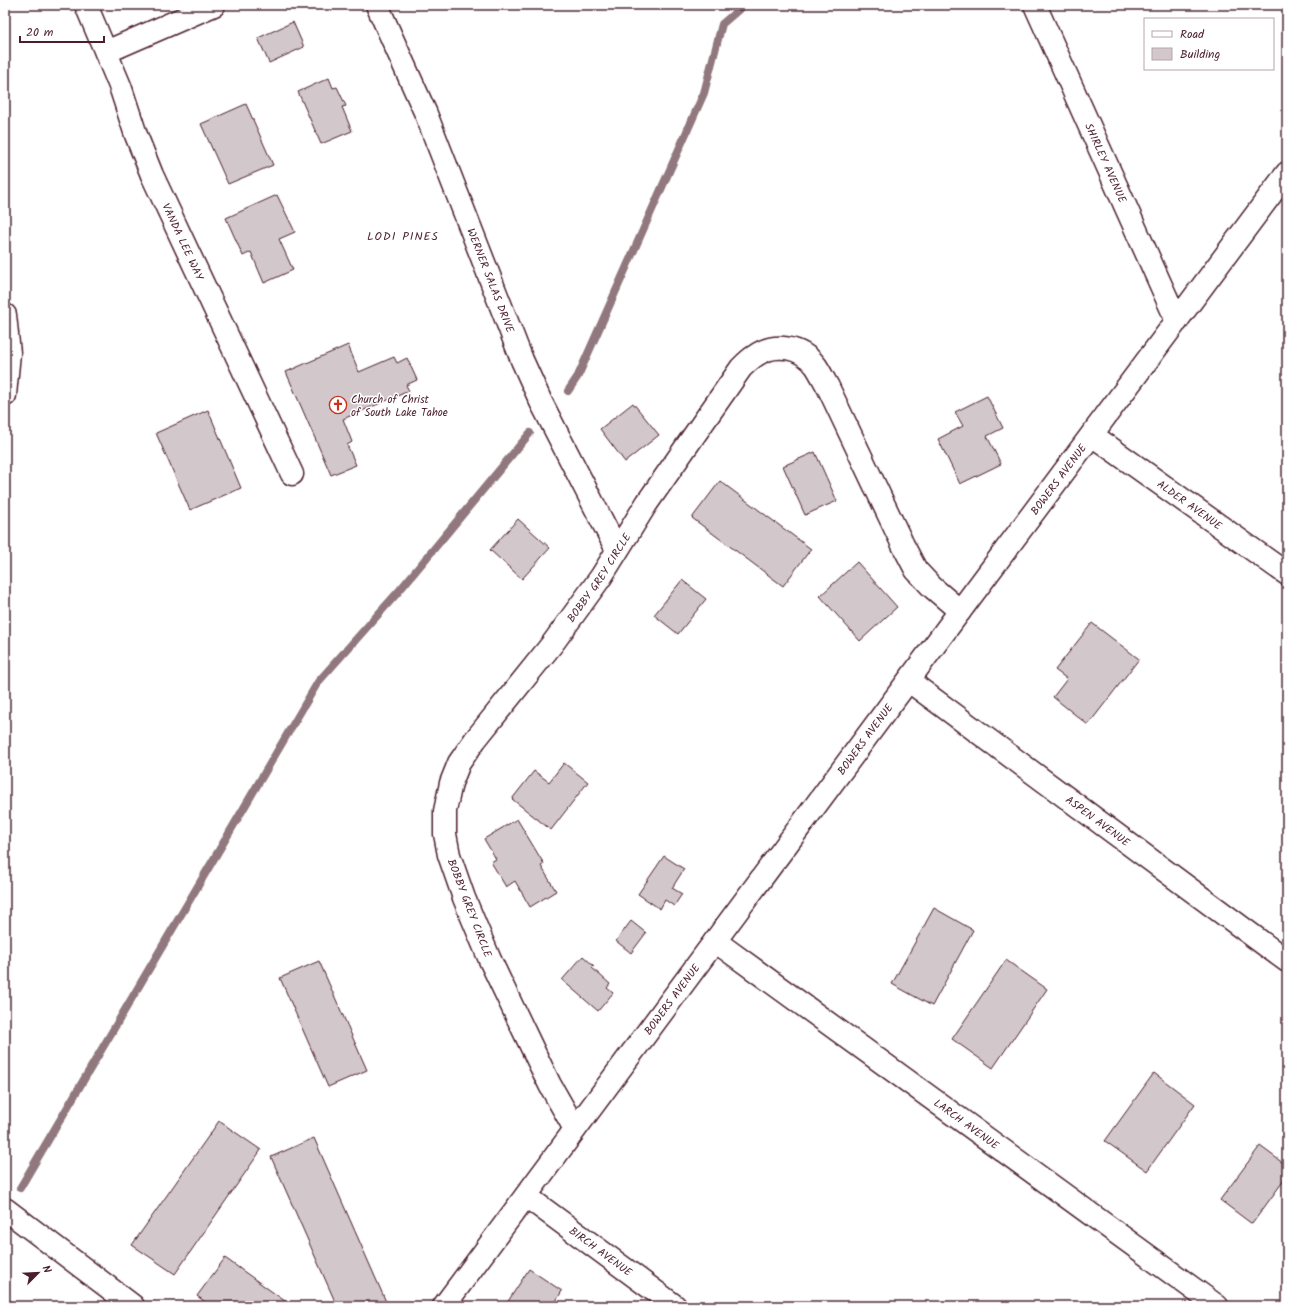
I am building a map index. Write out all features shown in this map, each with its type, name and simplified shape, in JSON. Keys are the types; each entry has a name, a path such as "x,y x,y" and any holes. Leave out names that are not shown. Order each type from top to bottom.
{"street":[{"name":"VANDA LEE WAY","path":"86,5 120,86 136,135 152,175 292,474"},
{"path":"106,52 214,5"},
{"name":"WERNER SALAS DRIVE","path":"376,5 426,114 522,360 541,402 617,550"},
{"name":"SHIRLEY AVENUE","path":"1035,5 1177,321"},
{"name":"BOWERS AVENUE","path":"444,1306 960,611 1287,174"},
{"path":"5,315 9,353 5,395"},
{"name":"BOBBY GREY CIRCLE","path":"575,1129 550,1085 534,1052 490,960 464,898 449,855 445,834 445,811 451,783 459,762 553,642 601,577 647,502 740,368 755,355 770,349 786,347 803,353 815,365 828,387 903,546 916,570 932,587 960,611"},
{"name":"ALDER AVENUE","path":"1092,435 1287,574"},
{"name":"ASPEN AVENUE","path":"909,681 1287,961"},
{"name":"LARCH AVENUE","path":"715,941 1217,1306"},
{"name":"BIRCH AVENUE","path":"526,1196 675,1306"},
{"path":"5,1209 133,1306"}],"building":[{"path":"293,22 304,47 269,63 258,38"},
{"path":"329,78 333,88 337,87 346,106 342,107 352,131 321,144 298,92"},
{"path":"246,104 273,165 228,184 201,124"},
{"path":"277,195 295,232 279,239 293,270 264,283 251,252 243,256 226,218"},
{"name":"Church of Christ of South Lake Tahoe","path":"348,345 359,372 394,357 397,363 407,358 417,380 406,385 409,391 343,419 352,442 347,445 356,465 331,475 286,372"},
{"path":"987,396 1003,428 987,436 1001,464 960,484 938,439 963,426 955,412"},
{"path":"633,403 659,435 625,462 600,429"},
{"path":"208,410 241,488 190,510 156,433"},
{"path":"815,452 837,501 805,515 783,466"},
{"path":"720,481 811,549 783,586 692,518"},
{"path":"518,519 550,548 522,579 490,550"},
{"path":"857,562 897,607 860,641 820,596"},
{"path":"682,580 706,599 678,634 654,615"},
{"path":"1092,623 1139,659 1088,725 1053,697 1067,679 1055,670"},
{"path":"564,763 588,782 551,830 512,799 534,771 549,782"},
{"path":"517,819 544,864 541,866 556,891 530,907 515,881 506,887 491,862 496,859 484,839"},
{"path":"664,856 684,869 672,888 682,894 674,906 665,900 660,909 638,894"},
{"path":"934,908 973,930 932,1006 892,984"},
{"path":"631,921 646,933 631,953 616,941"},
{"path":"583,956 594,966 592,968 610,984 607,988 613,993 598,1011 562,980"},
{"path":"1006,960 1047,989 993,1068 952,1039"},
{"path":"319,961 367,1070 328,1087 280,978"},
{"path":"1154,1073 1195,1104 1147,1171 1105,1141"},
{"path":"219,1121 261,1150 175,1274 132,1245"},
{"path":"314,1138 387,1304 383,1306 337,1306 271,1157"},
{"path":"1260,1146 1287,1166 1287,1176 1252,1224 1220,1200"},
{"path":"225,1258 292,1306 211,1306 197,1296"},
{"path":"529,1269 562,1291 553,1306 505,1306"}],"waterway":[{"path":"568,391 578,376 704,93 722,24 744,5"},
{"path":"20,1188 318,682 399,591 530,433"}],"place":[{"name":"Church of Christ of South Lake Tahoe","path":"338,405"}],"district":[{"name":"LODI PINES","path":"403,236"}]}
